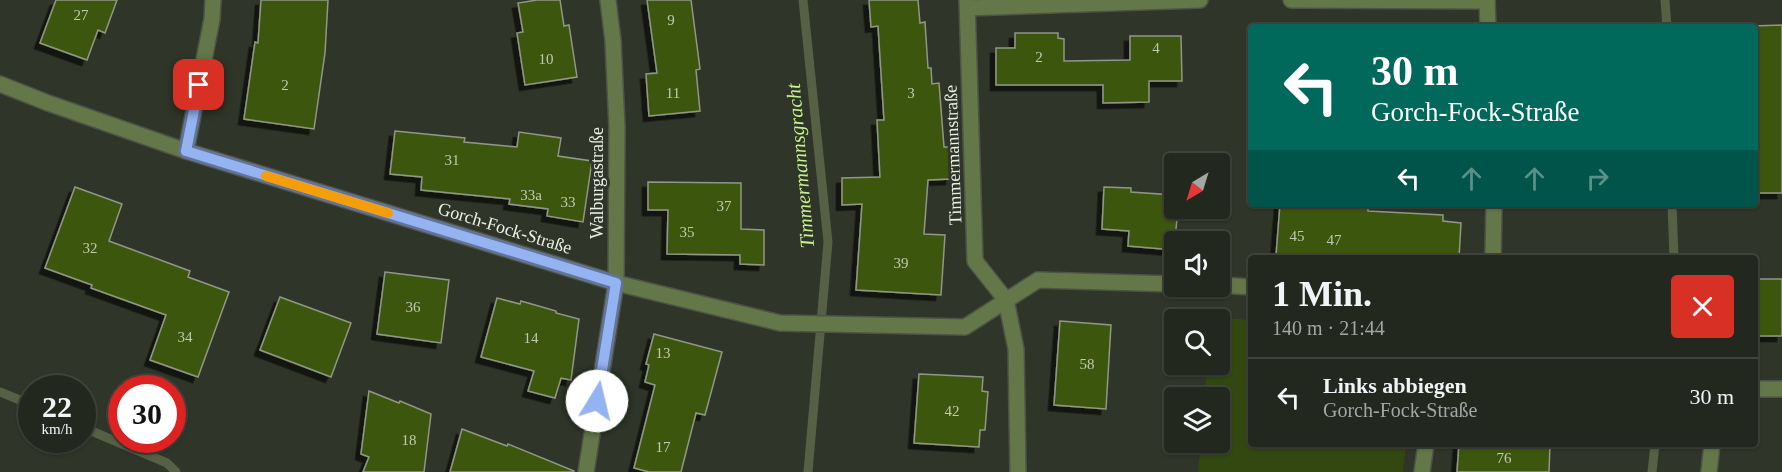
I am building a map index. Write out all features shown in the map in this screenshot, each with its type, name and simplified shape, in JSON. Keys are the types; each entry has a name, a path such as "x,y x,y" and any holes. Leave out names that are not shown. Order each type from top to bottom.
{"street":[{"path":"186,151 212,19 213,0"},
{"name":"Walburgastraße","path":"585,472 616,283 617,127 613,41 608,0"},
{"path":"968,4 1200,0"},
{"path":"1291,0 1487,1 1488,24"},
{"name":"Timmermannstraße","path":"968,4 975,261 1006,300"},
{"name":"Gorch-Fock-Straße","path":"0,84 186,151 616,283 780,323 965,327 1038,280 1164,284"},
{"path":"1493,255 1494,207"},
{"path":"1230,286 1248,287"},
{"path":"1006,300 1017,349 1018,472"},
{"path":"1758,388 1782,389"},
{"path":"1422,472 1426,447"},
{"path":"1708,472 1712,447"}],"green space":[{"path":"1230,318 1248,320 1248,447 1406,447 1403,472 1198,472 1200,453 1230,453 1230,387 1206,387 1206,375 1230,375"}],"building":[{"path":"56,0 117,0 105,33 98,30 87,60 40,43"},
{"path":"261,0 328,0 325,53 314,129 244,119 255,42 258,43"},
{"path":"560,0 564,26 569,25 577,77 525,85 517,33 523,32 518,3"},
{"path":"647,0 691,0 700,69 696,70 700,111 649,116 646,74 657,73"},
{"path":"869,0 918,0 920,23 925,22 928,68 931,68 932,84 939,83 944,147 951,147 951,179 928,180 924,234 945,235 941,295 856,290 862,204 842,205 842,178 880,177 877,120 884,120 878,26 871,27"},
{"path":"1782,25 1782,193 1758,193 1758,26"},
{"path":"1015,33 1058,33 1058,38 1064,39 1064,61 1130,60 1130,36 1181,36 1182,81 1149,81 1149,102 1103,103 1103,85 996,85 996,48 1015,48"},
{"path":"395,131 465,138 464,142 517,147 519,132 561,138 558,156 592,161 583,222 547,216 548,209 509,204 510,199 421,190 422,177 390,174"},
{"path":"648,182 741,183 741,229 764,230 764,265 740,264 740,255 667,254 668,210 648,210"},
{"path":"75,187 122,204 109,241 190,271 188,277 229,292 198,377 150,360 166,315 91,288 92,285 45,268"},
{"path":"1104,187 1131,188 1131,192 1164,194 1164,219 1177,219 1176,231 1164,231 1164,249 1128,246 1129,231 1102,229"},
{"path":"1280,207 1368,207 1368,211 1443,215 1443,221 1461,223 1459,255 1276,255"},
{"path":"385,272 449,280 441,343 377,334"},
{"path":"1758,279 1782,279 1782,336 1758,336"},
{"path":"280,297 351,323 331,377 260,350"},
{"path":"497,298 520,304 521,301 579,319 571,380 561,378 555,398 528,391 534,371 481,357"},
{"path":"1060,321 1111,325 1106,409 1054,405"},
{"path":"654,334 722,352 705,415 696,413 681,472 649,472 634,468 655,385 645,382 649,365 646,364"},
{"path":"919,374 983,377 982,391 988,392 985,430 980,430 979,447 914,443"},
{"path":"369,391 431,414 424,472 363,472 369,457 361,454"},
{"path":"462,429 507,446 508,444 574,472 450,472"},
{"path":"1459,447 1550,447 1549,472 1457,472"}],"waterway":[{"name":"Timmermannsgracht","path":"803,0 828,242 808,472"},
{"path":"1665,0 1667,24"},
{"path":"1672,207 1674,255"},
{"path":"0,392 18,399"},
{"path":"96,433 167,463 176,472"},
{"path":"1652,472 1655,447"}],"slow traffic":[{"path":"266,176 388,213"}],"route":[{"path":"199,85 186,151 616,283 597,401"}]}
